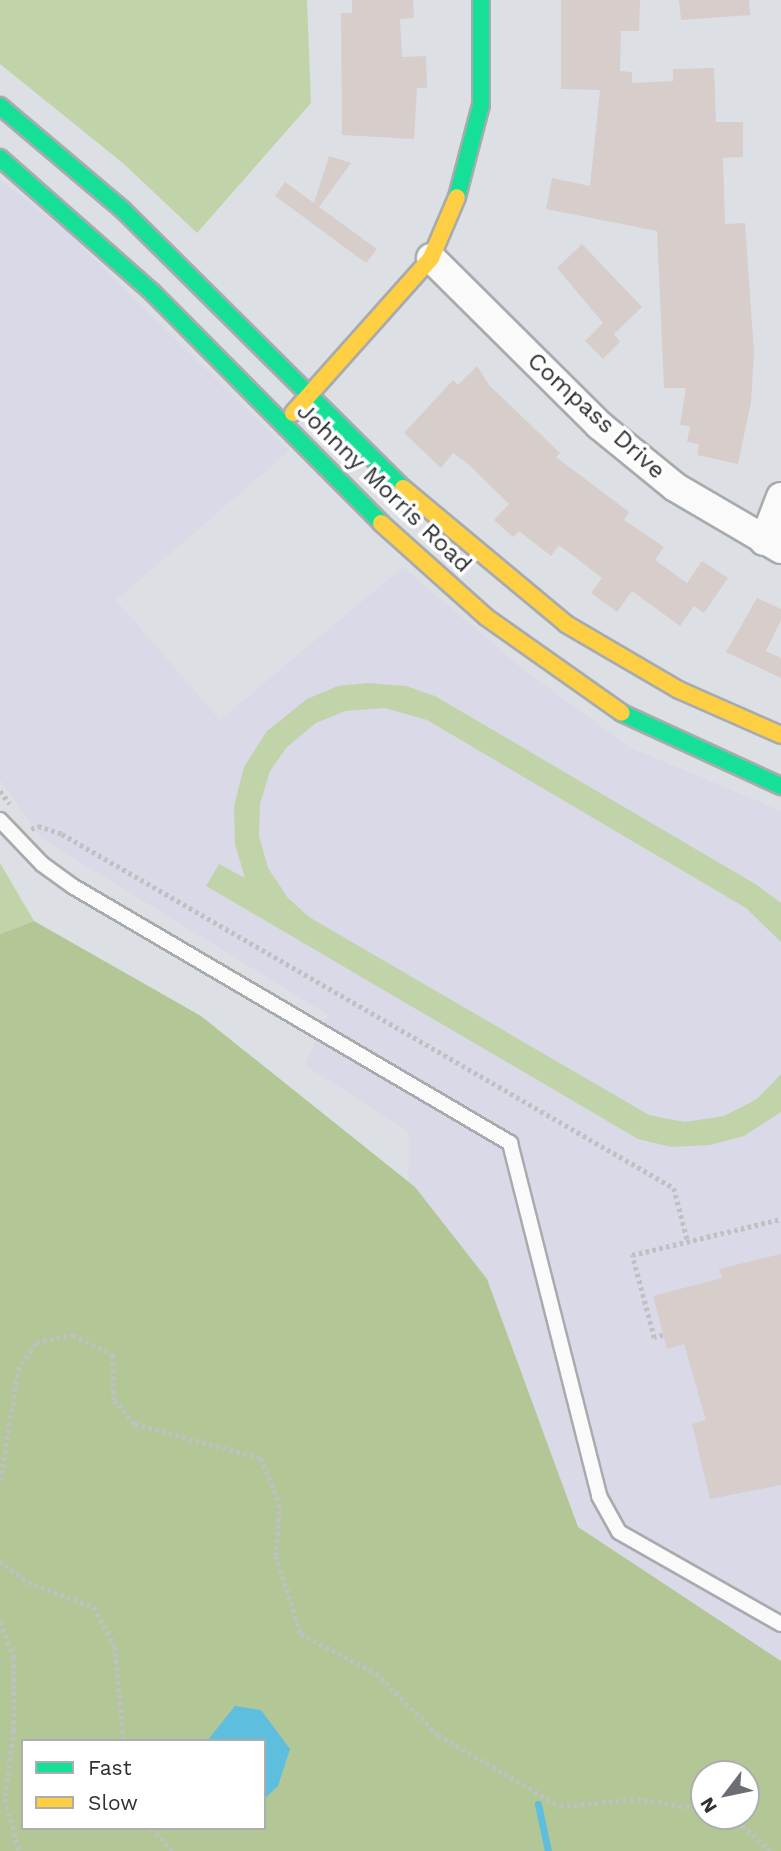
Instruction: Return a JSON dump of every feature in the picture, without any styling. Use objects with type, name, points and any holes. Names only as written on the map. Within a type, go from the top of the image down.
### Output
[{"type":"street","points":[[284,422],[431,258],[466,176],[481,105],[481,0]]},
{"type":"street","name":"Johnny Morris Road","points":[[0,106],[123,211],[310,393],[427,512],[566,624],[679,690],[781,735]]},
{"type":"street","name":"Johnny Morris Road","points":[[0,158],[152,292],[284,422],[393,535],[486,617],[567,678],[637,722],[781,786]]},
{"type":"street","name":"Compass Drive","points":[[431,258],[599,425],[675,487],[773,545]]},
{"type":"street","points":[[773,545],[781,496]]},
{"type":"lane","points":[[0,820],[42,864],[74,887],[510,1143],[599,1496],[620,1532],[781,1625]]},
{"type":"path","points":[[0,791],[13,809]]},
{"type":"path","points":[[24,823],[30,829],[38,826],[62,834],[674,1188],[688,1242]]},
{"type":"path","points":[[663,1335],[654,1338],[632,1255],[781,1219]]},
{"type":"path","points":[[0,1482],[18,1370],[36,1342],[73,1335],[113,1355],[114,1400],[135,1424],[261,1458],[280,1504],[276,1556],[301,1634],[376,1673],[438,1735],[560,1806],[636,1799],[690,1807]]},
{"type":"path","points":[[0,1561],[28,1582],[94,1607],[115,1646],[124,1739]]},
{"type":"path","points":[[0,1622],[14,1657],[14,1730],[5,1799],[20,1851]]},
{"type":"path","points":[[154,1830],[173,1851]]},
{"type":"path","points":[[748,1830],[771,1851]]},
{"type":"shaded area","points":[[0,180],[67,232],[289,451],[116,600],[220,720],[403,567],[519,666],[629,747],[781,811],[781,1851],[402,1851],[409,1132],[305,1065],[328,1015],[41,838],[0,780]]},
{"type":"green space","points":[[0,0],[307,0],[311,103],[197,233],[124,164],[0,64]]},
{"type":"green space","points":[[368,683],[406,686],[435,696],[757,885],[781,903],[781,942],[746,908],[427,720],[385,708],[345,711],[316,723],[287,747],[270,771],[260,804],[259,836],[268,868],[288,898],[309,917],[649,1115],[685,1122],[724,1116],[757,1099],[781,1074],[781,1112],[744,1136],[710,1145],[671,1147],[638,1139],[206,886],[219,864],[245,878],[235,844],[234,806],[244,767],[267,731],[307,699],[338,686]]},
{"type":"green space","points":[[0,863],[34,921],[0,934]]},
{"type":"green space","points":[[34,921],[201,1016],[415,1187],[487,1279],[578,1527],[781,1661],[781,1851],[0,1851],[0,934]]},
{"type":"water","points":[[235,1706],[261,1710],[290,1749],[278,1786],[266,1797],[266,1739],[209,1739]]},
{"type":"building","points":[[352,0],[413,0],[414,18],[400,19],[402,57],[426,56],[427,88],[417,88],[414,139],[342,135],[341,13],[352,13]]},
{"type":"building","points":[[561,0],[640,0],[639,31],[621,31],[620,71],[632,72],[632,83],[673,81],[673,69],[714,68],[716,122],[743,122],[743,157],[723,158],[725,224],[745,223],[754,352],[751,402],[738,464],[697,455],[699,444],[687,442],[690,426],[680,425],[686,388],[664,388],[657,231],[546,209],[552,178],[590,186],[600,90],[561,89]]},
{"type":"building","points":[[679,0],[749,0],[750,15],[681,20]]},
{"type":"building","points":[[329,156],[351,163],[319,207],[377,249],[366,263],[275,196],[285,182],[314,203]]},
{"type":"building","points":[[582,244],[642,307],[614,334],[620,342],[603,359],[585,341],[603,323],[557,268]]},
{"type":"building","points":[[477,366],[489,385],[560,453],[556,457],[629,512],[624,520],[664,547],[655,560],[687,583],[702,561],[728,578],[704,613],[694,606],[680,626],[632,591],[617,612],[591,593],[602,578],[559,545],[551,556],[519,531],[513,537],[494,520],[509,504],[467,463],[453,453],[441,468],[404,433],[453,380],[458,385]]},
{"type":"building","points":[[757,598],[781,609],[781,620],[766,651],[781,658],[781,678],[726,652]]},
{"type":"building","points":[[781,1254],[781,1485],[710,1499],[692,1424],[706,1420],[684,1344],[667,1349],[653,1296],[722,1278],[719,1269]]},
{"type":"waterway","points":[[538,1804],[548,1851]]},
{"type":"traffic: fast","points":[[457,197],[481,105],[481,0]]},
{"type":"traffic: fast","points":[[0,106],[123,210],[403,488]]},
{"type":"traffic: fast","points":[[0,158],[152,292],[381,523]]},
{"type":"traffic: fast","points":[[622,713],[781,786]]},
{"type":"traffic: slow","points":[[293,413],[431,258],[457,197]]},
{"type":"traffic: slow","points":[[403,488],[566,624],[679,690],[781,735]]},
{"type":"traffic: slow","points":[[381,523],[486,617],[622,713]]}]
